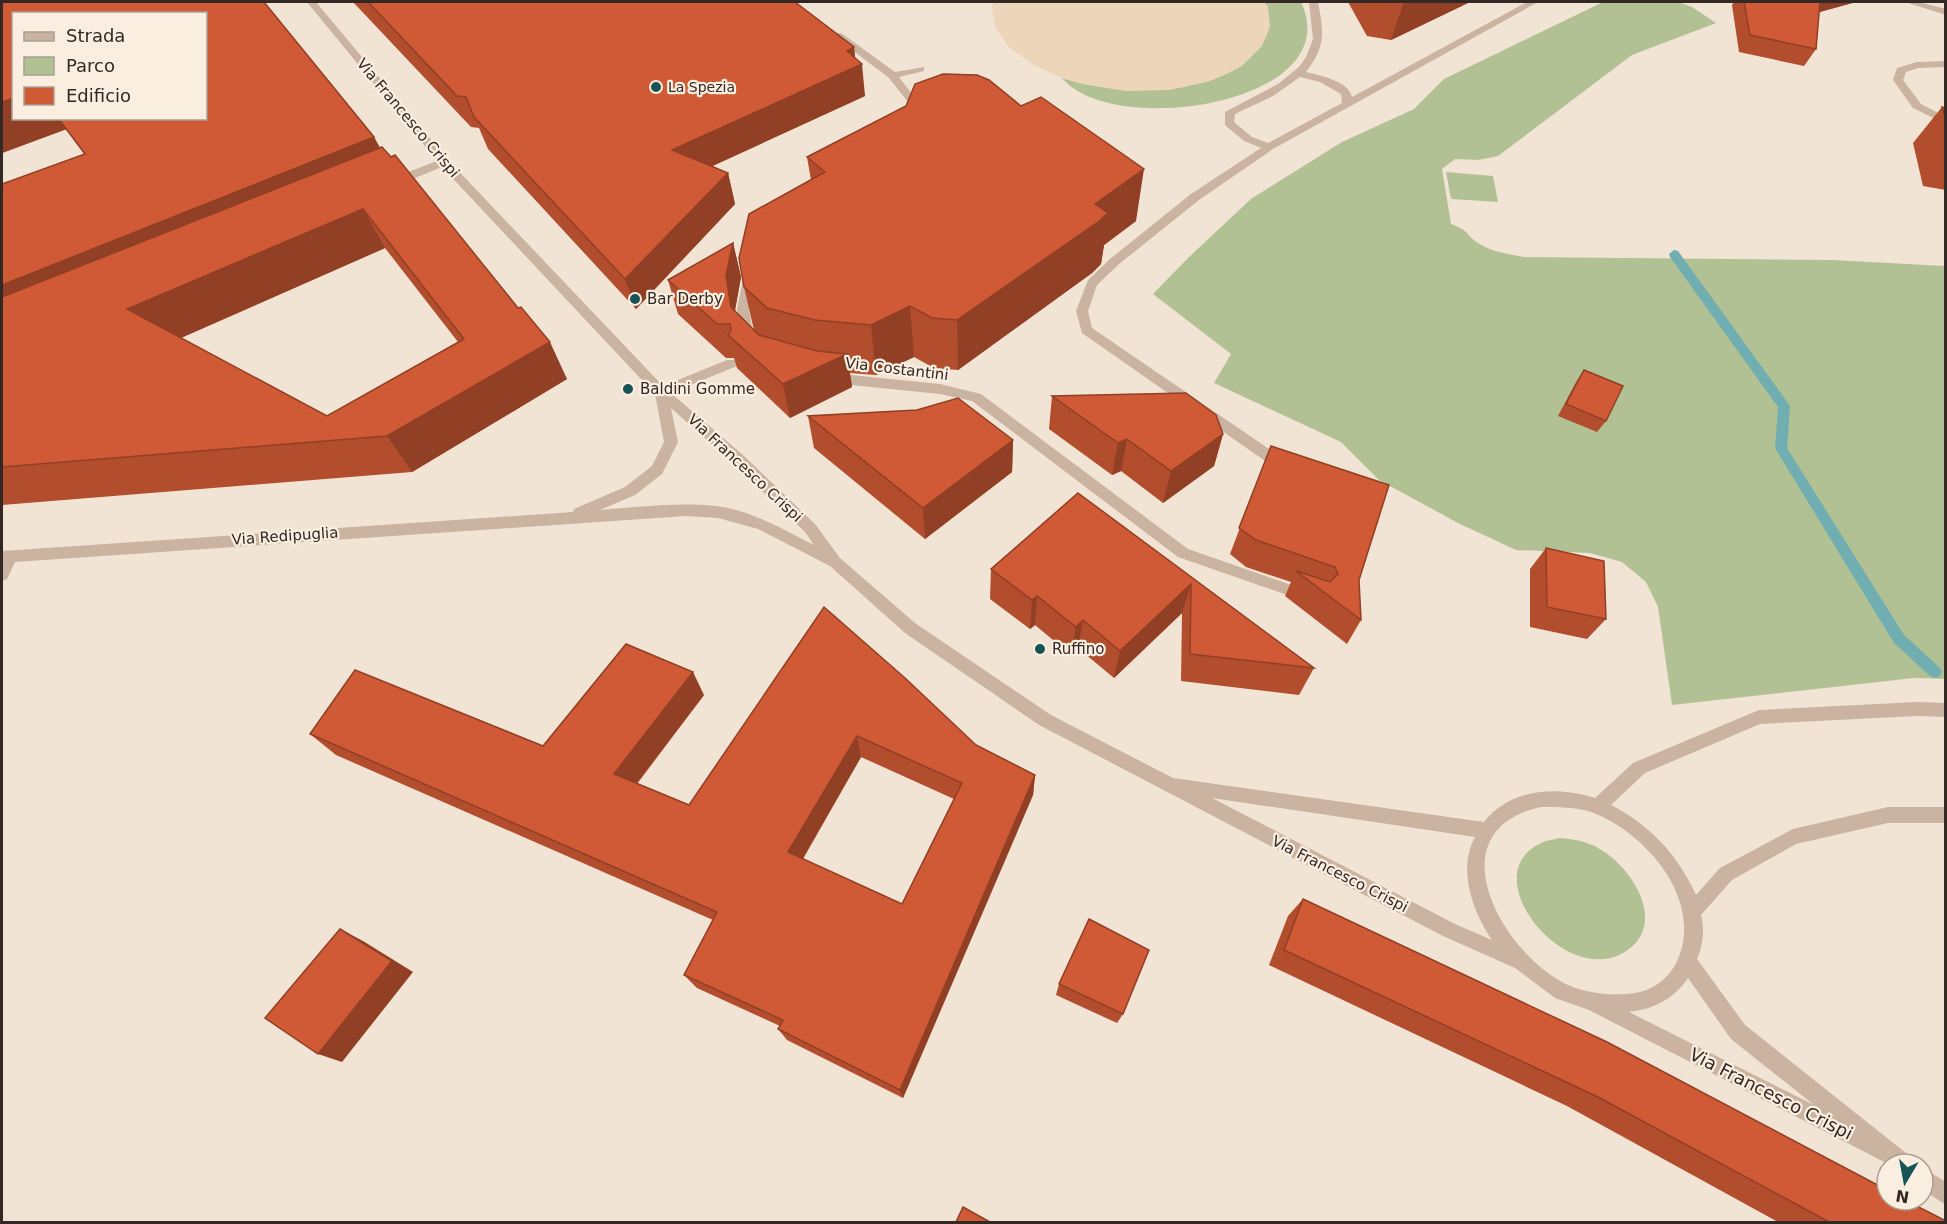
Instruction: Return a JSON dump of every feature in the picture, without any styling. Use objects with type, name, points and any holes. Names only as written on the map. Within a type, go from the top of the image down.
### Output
[{"type":"street","name":"Via Francesco Crispi","points":[[311,2],[444,162],[661,392],[739,460],[802,521],[835,562],[910,628],[1045,720],[1449,930],[1517,960]]},
{"type":"street","points":[[1269,147],[1248,139],[1229,123],[1230,112],[1293,81],[1299,74],[1310,59],[1317,42],[1313,2]]},
{"type":"street","points":[[1293,467],[1273,459],[1086,330],[1082,311],[1092,283],[1114,262],[1195,197],[1269,147],[1533,2]]},
{"type":"street","points":[[1910,2],[1946,12]]},
{"type":"street","points":[[831,29],[892,76],[913,102],[901,127]]},
{"type":"street","points":[[1946,64],[1917,65],[1901,70],[1898,80],[1908,97],[1924,112],[1946,121]]},
{"type":"street","points":[[892,76],[920,69]]},
{"type":"street","points":[[1299,74],[1312,75],[1332,83],[1346,93],[1347,103]]},
{"type":"street","points":[[377,189],[444,162]]},
{"type":"street","points":[[756,258],[751,267],[742,309],[748,341],[757,349]]},
{"type":"street","points":[[661,392],[732,363]]},
{"type":"street","name":"Via Costantini","points":[[813,375],[940,390],[976,397],[1183,554],[1316,599]]},
{"type":"street","name":"Via Redipuglia","points":[[569,517],[630,491],[657,470],[671,442],[661,392]]},
{"type":"street","name":"Via Redipuglia","points":[[6,557],[686,510],[718,512],[762,525],[835,562]]},
{"type":"street","points":[[2,575],[6,557]]},
{"type":"street","points":[[1598,807],[1639,768],[1759,717],[1917,709],[1946,710]]},
{"type":"street","name":"Via Francesco Crispi","points":[[1164,783],[1485,830]]},
{"type":"street","points":[[1541,799],[1569,799],[1598,807],[1640,831],[1659,849],[1674,868],[1685,890],[1692,912],[1694,939],[1688,962],[1672,985],[1649,999],[1620,1004],[1587,1001],[1550,986],[1517,960],[1493,930],[1479,897],[1476,866],[1478,848],[1485,830],[1516,805],[1541,799]]},
{"type":"street","points":[[1692,912],[1726,874],[1793,837],[1888,816],[1946,815]]},
{"type":"street","name":"Via Francesco Crispi","points":[[1688,962],[1738,1032],[1888,1152]]},
{"type":"street","name":"Via Francesco Crispi","points":[[1587,1001],[1883,1152]]},
{"type":"green space","points":[[1264,2],[1301,2],[1307,37],[1291,65],[1260,87],[1219,101],[1173,108],[1128,106],[1089,97],[1062,78],[1117,89],[1153,90],[1190,85],[1217,78],[1242,66],[1268,7]]},
{"type":"green space","points":[[1603,2],[1678,2],[1692,7],[1716,23],[1632,55],[1498,156],[1478,160],[1455,159],[1442,169],[1451,224],[1489,249],[1524,257],[1833,260],[1945,266],[1945,679],[1914,678],[1672,705],[1658,607],[1646,582],[1622,562],[1590,553],[1516,550],[1458,523],[1379,480],[1341,442],[1214,383],[1231,354],[1153,294],[1251,199],[1342,142],[1414,109],[1444,79]]},
{"type":"green space","points":[[1446,172],[1493,176],[1498,202],[1451,199]]},
{"type":"green space","points":[[1559,838],[1579,841],[1598,848],[1622,867],[1632,880],[1640,894],[1645,923],[1640,937],[1629,949],[1605,959],[1580,956],[1556,944],[1536,925],[1522,903],[1517,880],[1522,859],[1541,843]]},
{"type":"shaded area","points":[[993,2],[1264,2],[1268,7],[1270,27],[1262,46],[1242,66],[1210,81],[1170,90],[1126,91],[1082,84],[1062,78],[1032,64],[1009,47],[995,27]]},
{"type":"building","points":[[2,2],[264,2],[374,137],[2,285],[2,184],[85,154],[60,120],[207,120],[207,12],[12,12],[12,99],[2,102]]},
{"type":"building","points":[[368,2],[795,2],[854,47],[847,51],[862,64],[672,150],[728,173],[625,279],[474,117],[466,97],[457,96]]},
{"type":"building","points":[[1744,2],[1820,2],[1816,49],[1750,35]]},
{"type":"building","points":[[943,74],[977,75],[989,80],[1021,106],[1041,97],[1144,169],[1095,204],[1108,213],[1098,222],[957,320],[932,318],[910,306],[871,325],[815,320],[767,308],[744,287],[739,258],[749,214],[825,172],[807,157],[906,106],[915,84]]},
{"type":"building","points":[[382,147],[391,157],[395,155],[518,308],[521,307],[550,342],[387,436],[2,467],[2,297]],"holes":[[[363,209],[464,339],[327,416],[127,309]]]},
{"type":"building","points":[[733,243],[726,275],[731,307],[759,335],[817,351],[847,354],[783,384],[728,335],[731,330],[730,324],[717,324],[668,280]]},
{"type":"building","points":[[1584,370],[1623,386],[1606,421],[1566,404]]},
{"type":"building","points":[[1186,393],[1216,415],[1223,434],[1171,471],[1127,439],[1118,443],[1052,396]]},
{"type":"building","points":[[958,398],[1013,440],[923,508],[808,416],[917,410]]},
{"type":"building","points":[[1271,446],[1389,485],[1359,580],[1361,620],[1296,571],[1330,582],[1338,574],[1335,567],[1256,540],[1239,528]]},
{"type":"building","points":[[1078,493],[1314,668],[1190,654],[1191,584],[1120,651],[1083,620],[1076,627],[1037,596],[1032,600],[991,569]]},
{"type":"building","points":[[1546,548],[1604,561],[1606,619],[1547,607]]},
{"type":"building","points":[[824,607],[905,678],[976,745],[1035,775],[900,1090],[778,1029],[783,1020],[684,975],[717,912],[310,734],[355,670],[543,746],[626,644],[693,672],[614,774],[689,805]],"holes":[[[857,736],[962,783],[902,904],[788,852]]]},
{"type":"building","points":[[1303,899],[1607,1042],[1875,1184],[1875,1212],[1928,1212],[1946,1222],[1829,1222],[1598,1097],[1284,950]]},
{"type":"building","points":[[1089,919],[1149,950],[1123,1014],[1059,984]]},
{"type":"building","points":[[340,929],[392,961],[318,1054],[265,1018]]},
{"type":"building","points":[[963,1207],[990,1222],[956,1222]]},
{"type":"waterway","points":[[1674,254],[1784,406],[1781,448],[1899,639],[1935,672]]},
{"type":"place","name":"La Spezia","points":[[656,87]]},
{"type":"place","name":"Bar Derby","points":[[635,299]]},
{"type":"place","name":"Baldini Gomme","points":[[628,389]]},
{"type":"place","name":"Ruffino","points":[[1040,649]]}]
